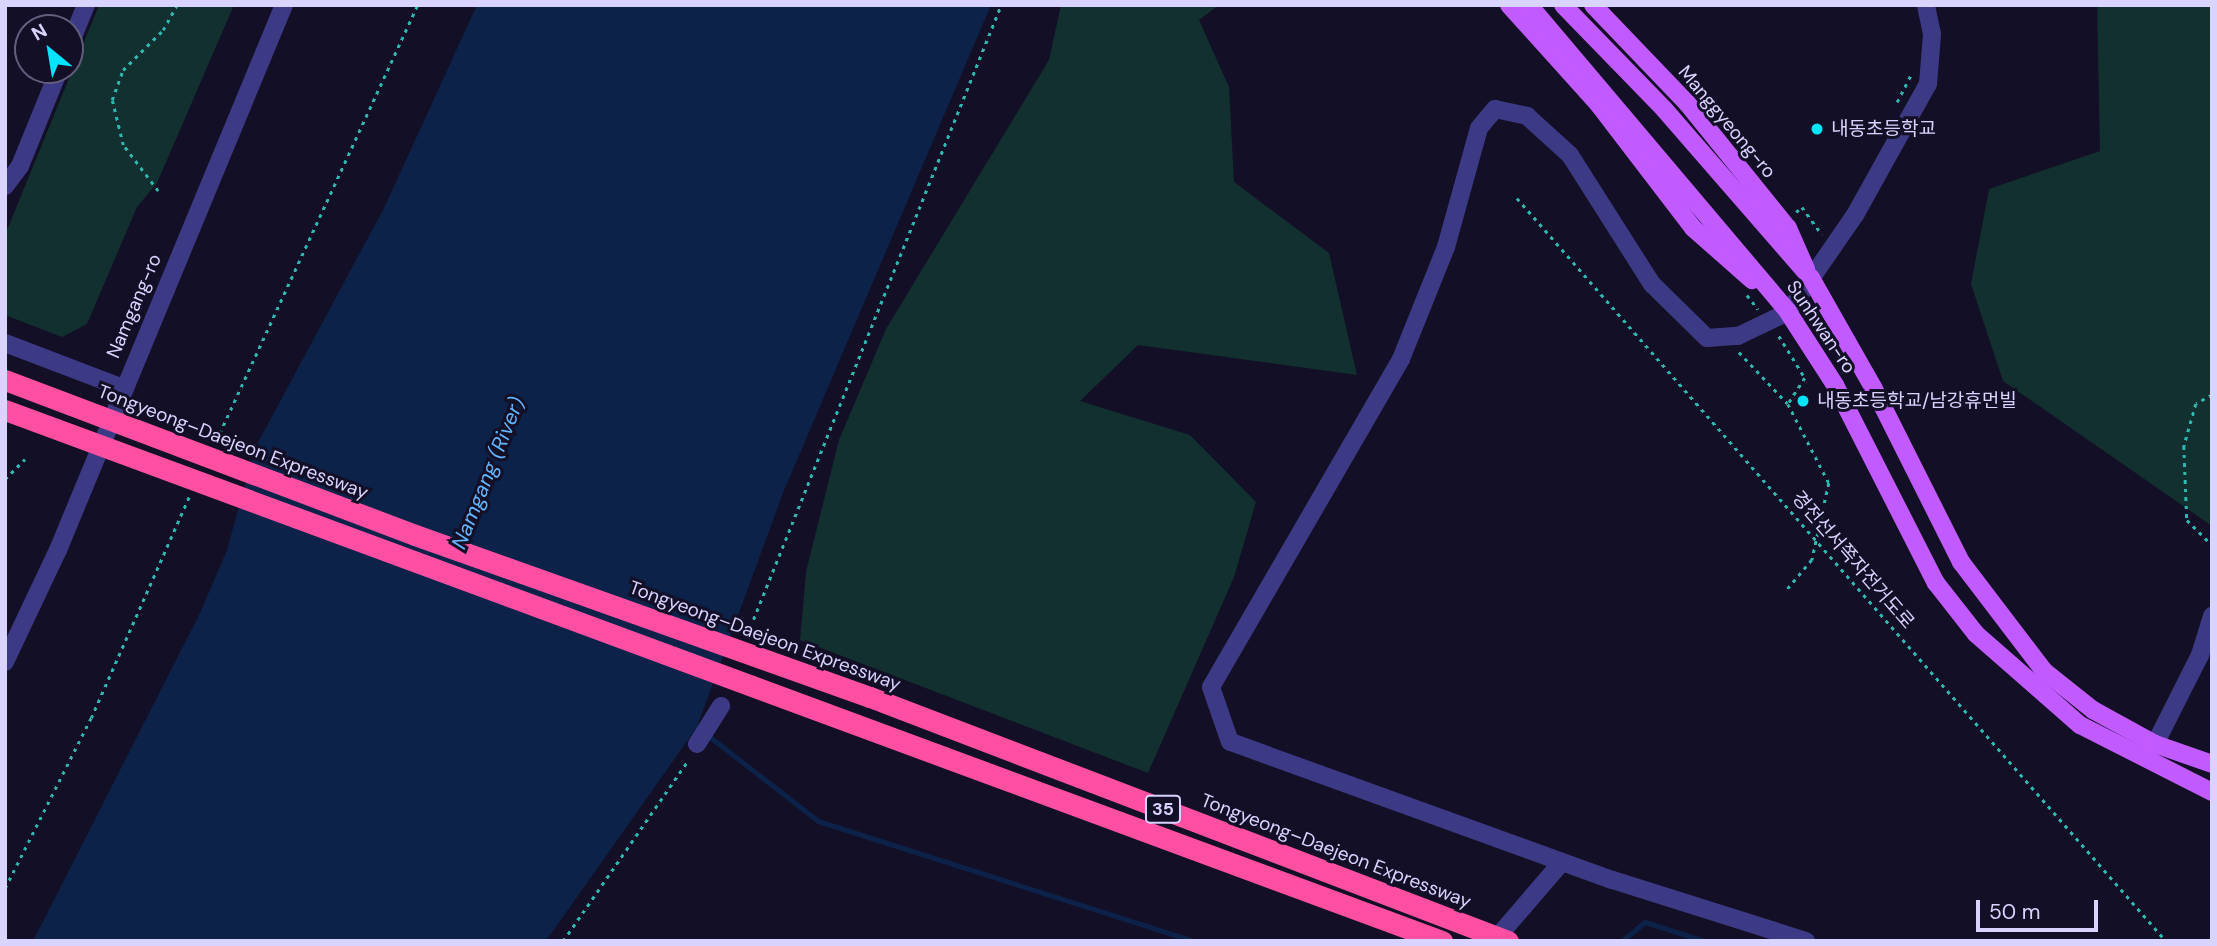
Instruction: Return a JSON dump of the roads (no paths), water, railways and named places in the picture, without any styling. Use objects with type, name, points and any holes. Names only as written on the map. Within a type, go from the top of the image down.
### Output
[{"type":"highway","name":"Tongyeong–Daejeon Expressway","points":[[5,380],[415,535],[870,697],[1508,941]]},
{"type":"highway","name":"35","points":[[5,410],[856,722],[1442,941]]},
{"type":"main road","points":[[1509,5],[1599,105],[1693,228],[1788,312]]},
{"type":"main road","name":"Sunhwan-ro","points":[[1529,5],[1788,312],[1835,385],[1936,583],[1976,634],[2080,725],[2147,763],[2212,792]]},
{"type":"main road","name":"Sunhwan-ro","points":[[1563,5],[1664,108],[1811,278],[1873,387],[1940,527],[1988,603],[2044,671],[2093,710],[2155,744],[2212,764]]},
{"type":"main road","name":"Manggyeong-ro","points":[[1593,5],[1687,103],[1788,228],[1811,278]]},
{"type":"street","name":"Namgang-ro","points":[[5,662],[58,550],[122,388],[284,5]]},
{"type":"street","points":[[1806,941],[1563,862],[1230,742],[1211,687],[1401,359],[1446,247],[1479,128],[1495,109],[1527,116],[1570,155],[1652,284],[1707,338],[1738,336],[1788,312],[1855,215],[1928,84],[1932,34],[1926,5]]},
{"type":"street","points":[[5,186],[20,166],[54,84]]},
{"type":"street","points":[[5,343],[122,388]]},
{"type":"street","points":[[2147,763],[2200,655],[2212,616]]},
{"type":"street","points":[[697,744],[721,706]]},
{"type":"street","points":[[1494,941],[1563,862]]},
{"type":"water","name":"Namgang (River)","points":[[477,5],[991,5],[783,493],[697,727],[546,941],[33,941],[200,613],[227,550],[255,448],[384,208]]},
{"type":"waterway","points":[[697,727],[818,821],[1194,941]]},
{"type":"waterway","points":[[1622,941],[1645,922],[1705,941]]},
{"type":"place","name":"내동초등학교","points":[[1817,129]]},
{"type":"place","name":"내동초등학교/남강휴먼빌","points":[[1803,401]]}]
